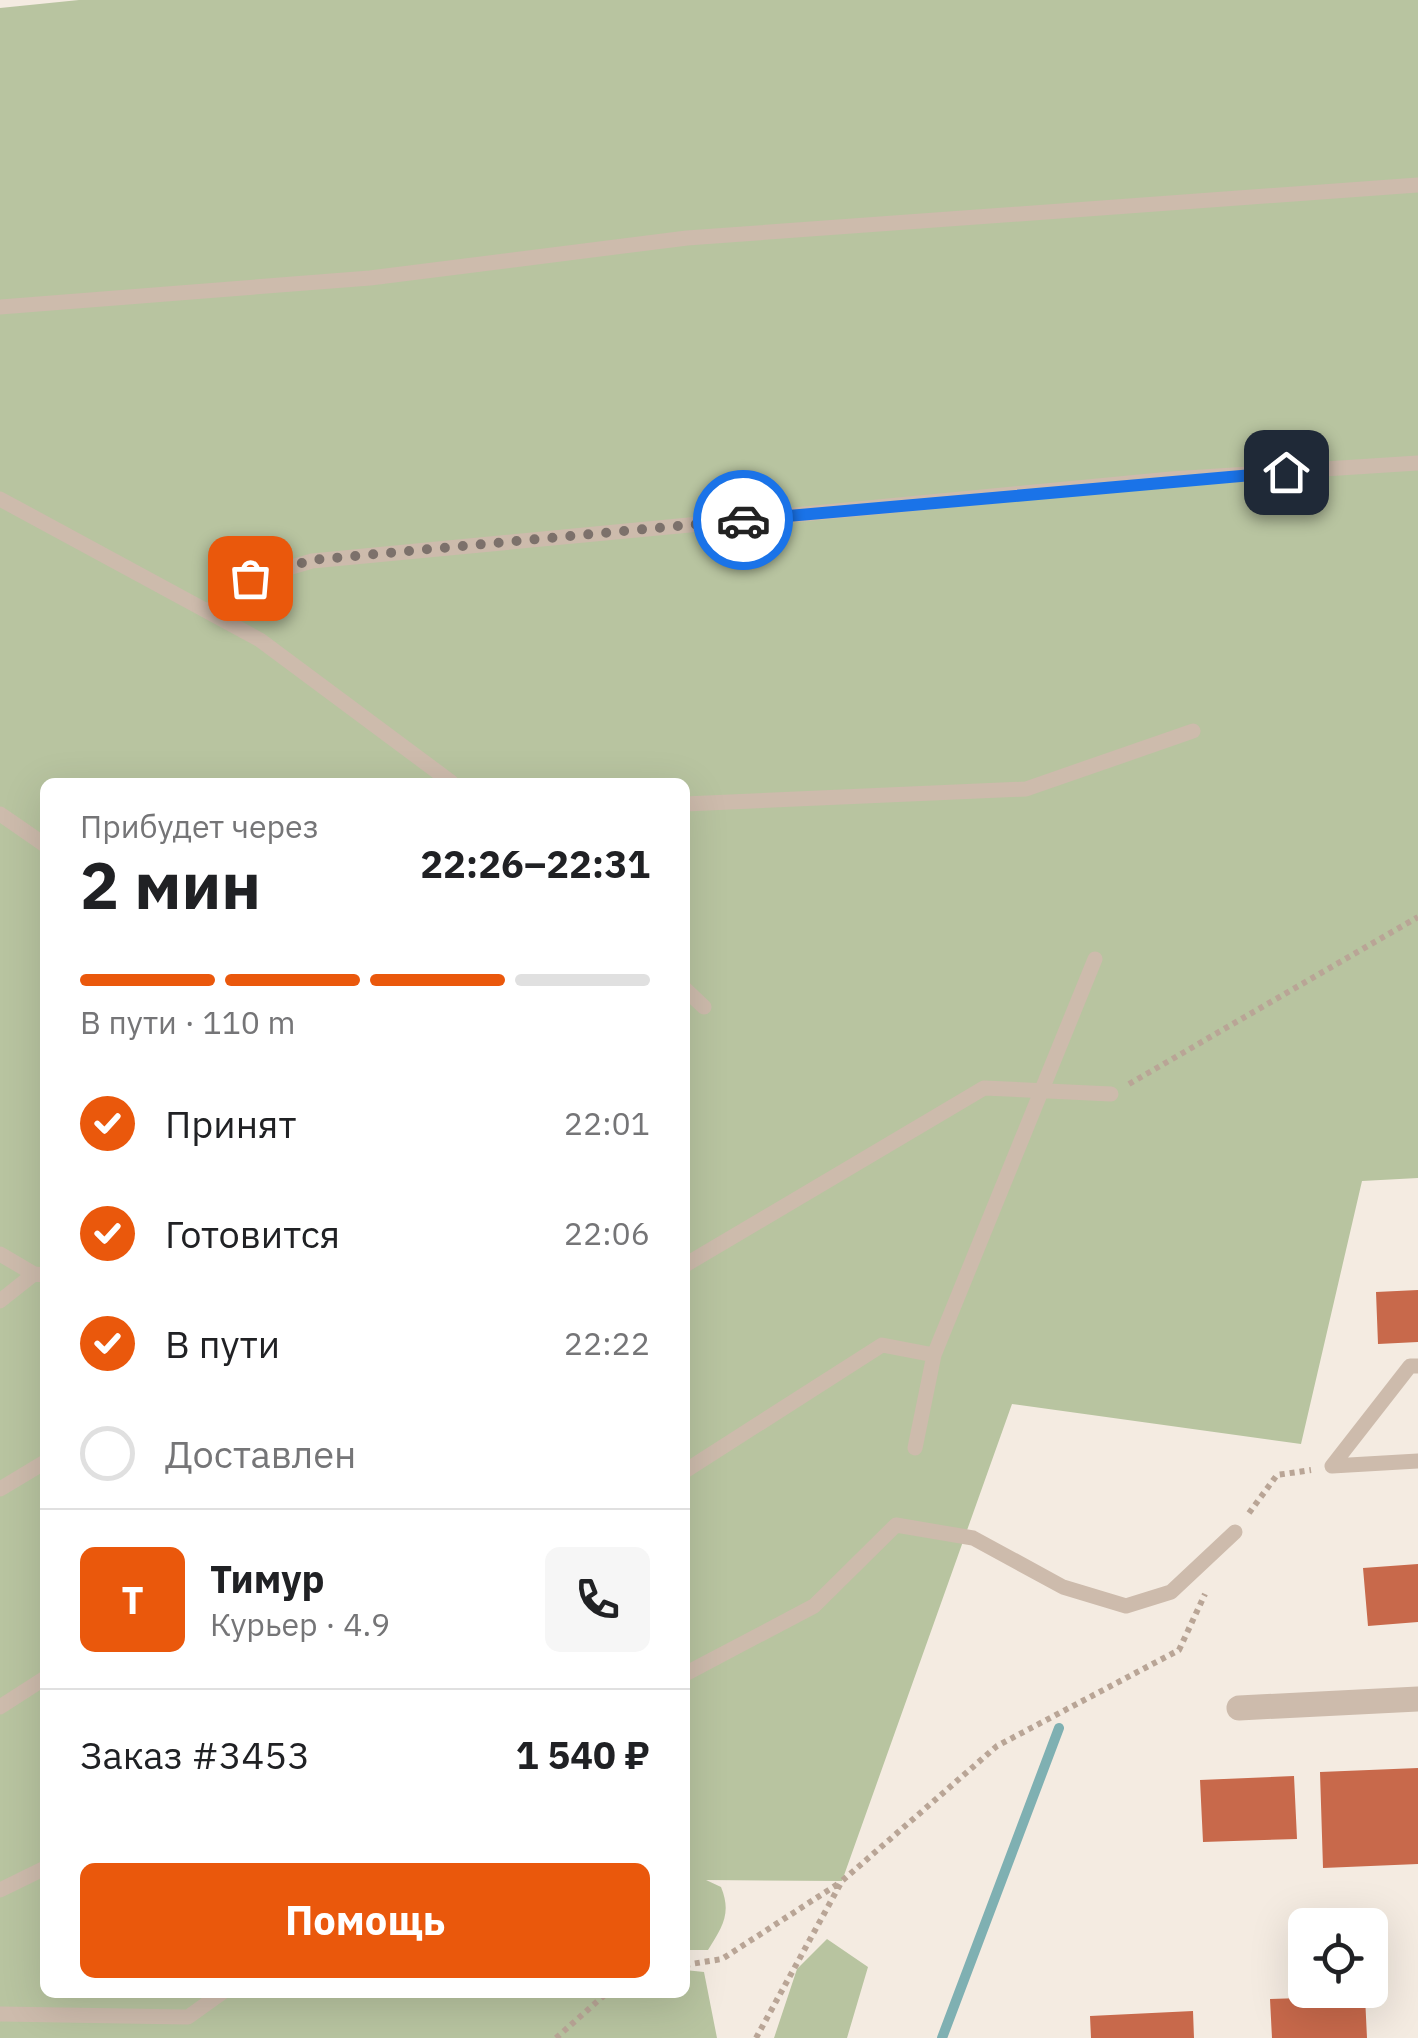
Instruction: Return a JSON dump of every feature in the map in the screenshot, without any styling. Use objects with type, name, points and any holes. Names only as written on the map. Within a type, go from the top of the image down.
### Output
[{"type":"street","points":[[1239,1708],[1418,1699]]},
{"type":"lane","points":[[0,307],[370,278],[687,238],[1418,185]]},
{"type":"lane","points":[[208,611],[250,578],[312,560],[1171,479],[1418,463]]},
{"type":"lane","points":[[0,498],[260,640],[444,778]]},
{"type":"lane","points":[[690,804],[1026,789],[1193,732]]},
{"type":"lane","points":[[0,814],[40,842]]},
{"type":"lane","points":[[916,1448],[934,1355],[1095,959]]},
{"type":"lane","points":[[690,994],[704,1007]]},
{"type":"lane","points":[[690,1262],[984,1088],[1111,1094]]},
{"type":"lane","points":[[0,1254],[39,1274],[0,1301]]},
{"type":"lane","points":[[690,1468],[882,1345],[934,1355]]},
{"type":"lane","points":[[1332,1466],[1410,1366],[1418,1366]]},
{"type":"lane","points":[[1332,1466],[1418,1461]]},
{"type":"lane","points":[[0,1489],[40,1465]]},
{"type":"lane","points":[[690,1671],[814,1606],[896,1525],[973,1538],[1063,1587],[1126,1606],[1171,1592],[1234,1532]]},
{"type":"lane","points":[[0,1708],[40,1681]]},
{"type":"lane","points":[[0,1890],[40,1870]]},
{"type":"lane","points":[[0,2014],[188,2017],[215,1998]]},
{"type":"path","points":[[1111,1094],[1418,917]]},
{"type":"path","points":[[1234,1532],[1277,1475],[1332,1466]]},
{"type":"path","points":[[690,1964],[722,1959],[842,1881],[997,1746],[1179,1650],[1211,1582]]},
{"type":"path","points":[[756,2038],[842,1881]]},
{"type":"path","points":[[556,2038],[601,1998]]},
{"type":"green space","points":[[79,0],[1418,0],[1418,1178],[1362,1181],[1301,1444],[1012,1404],[842,1881],[706,1880],[721,1887],[726,1905],[724,1920],[708,1950],[690,1950],[690,778],[40,778],[40,1998],[690,1998],[690,1971],[704,1972],[717,2038],[0,2038],[0,8]]},
{"type":"green space","points":[[827,1939],[868,1967],[847,2038],[774,2038],[797,1969]]},
{"type":"building","points":[[1418,1290],[1418,1342],[1378,1344],[1376,1292]]},
{"type":"building","points":[[1418,1564],[1418,1622],[1368,1626],[1363,1568]]},
{"type":"building","points":[[1418,1768],[1418,1864],[1323,1868],[1320,1772]]},
{"type":"building","points":[[1294,1776],[1297,1839],[1203,1842],[1200,1780]]},
{"type":"building","points":[[1288,1998],[1288,2008],[1366,2008],[1367,2038],[1272,2038],[1270,1999]]},
{"type":"building","points":[[1193,2011],[1194,2038],[1091,2038],[1090,2016]]},
{"type":"waterway","points":[[942,2038],[1059,1728]]},
{"type":"way so far","points":[[250,578],[312,560],[743,520]]},
{"type":"route","points":[[743,520],[1171,479],[1286,472]]}]
